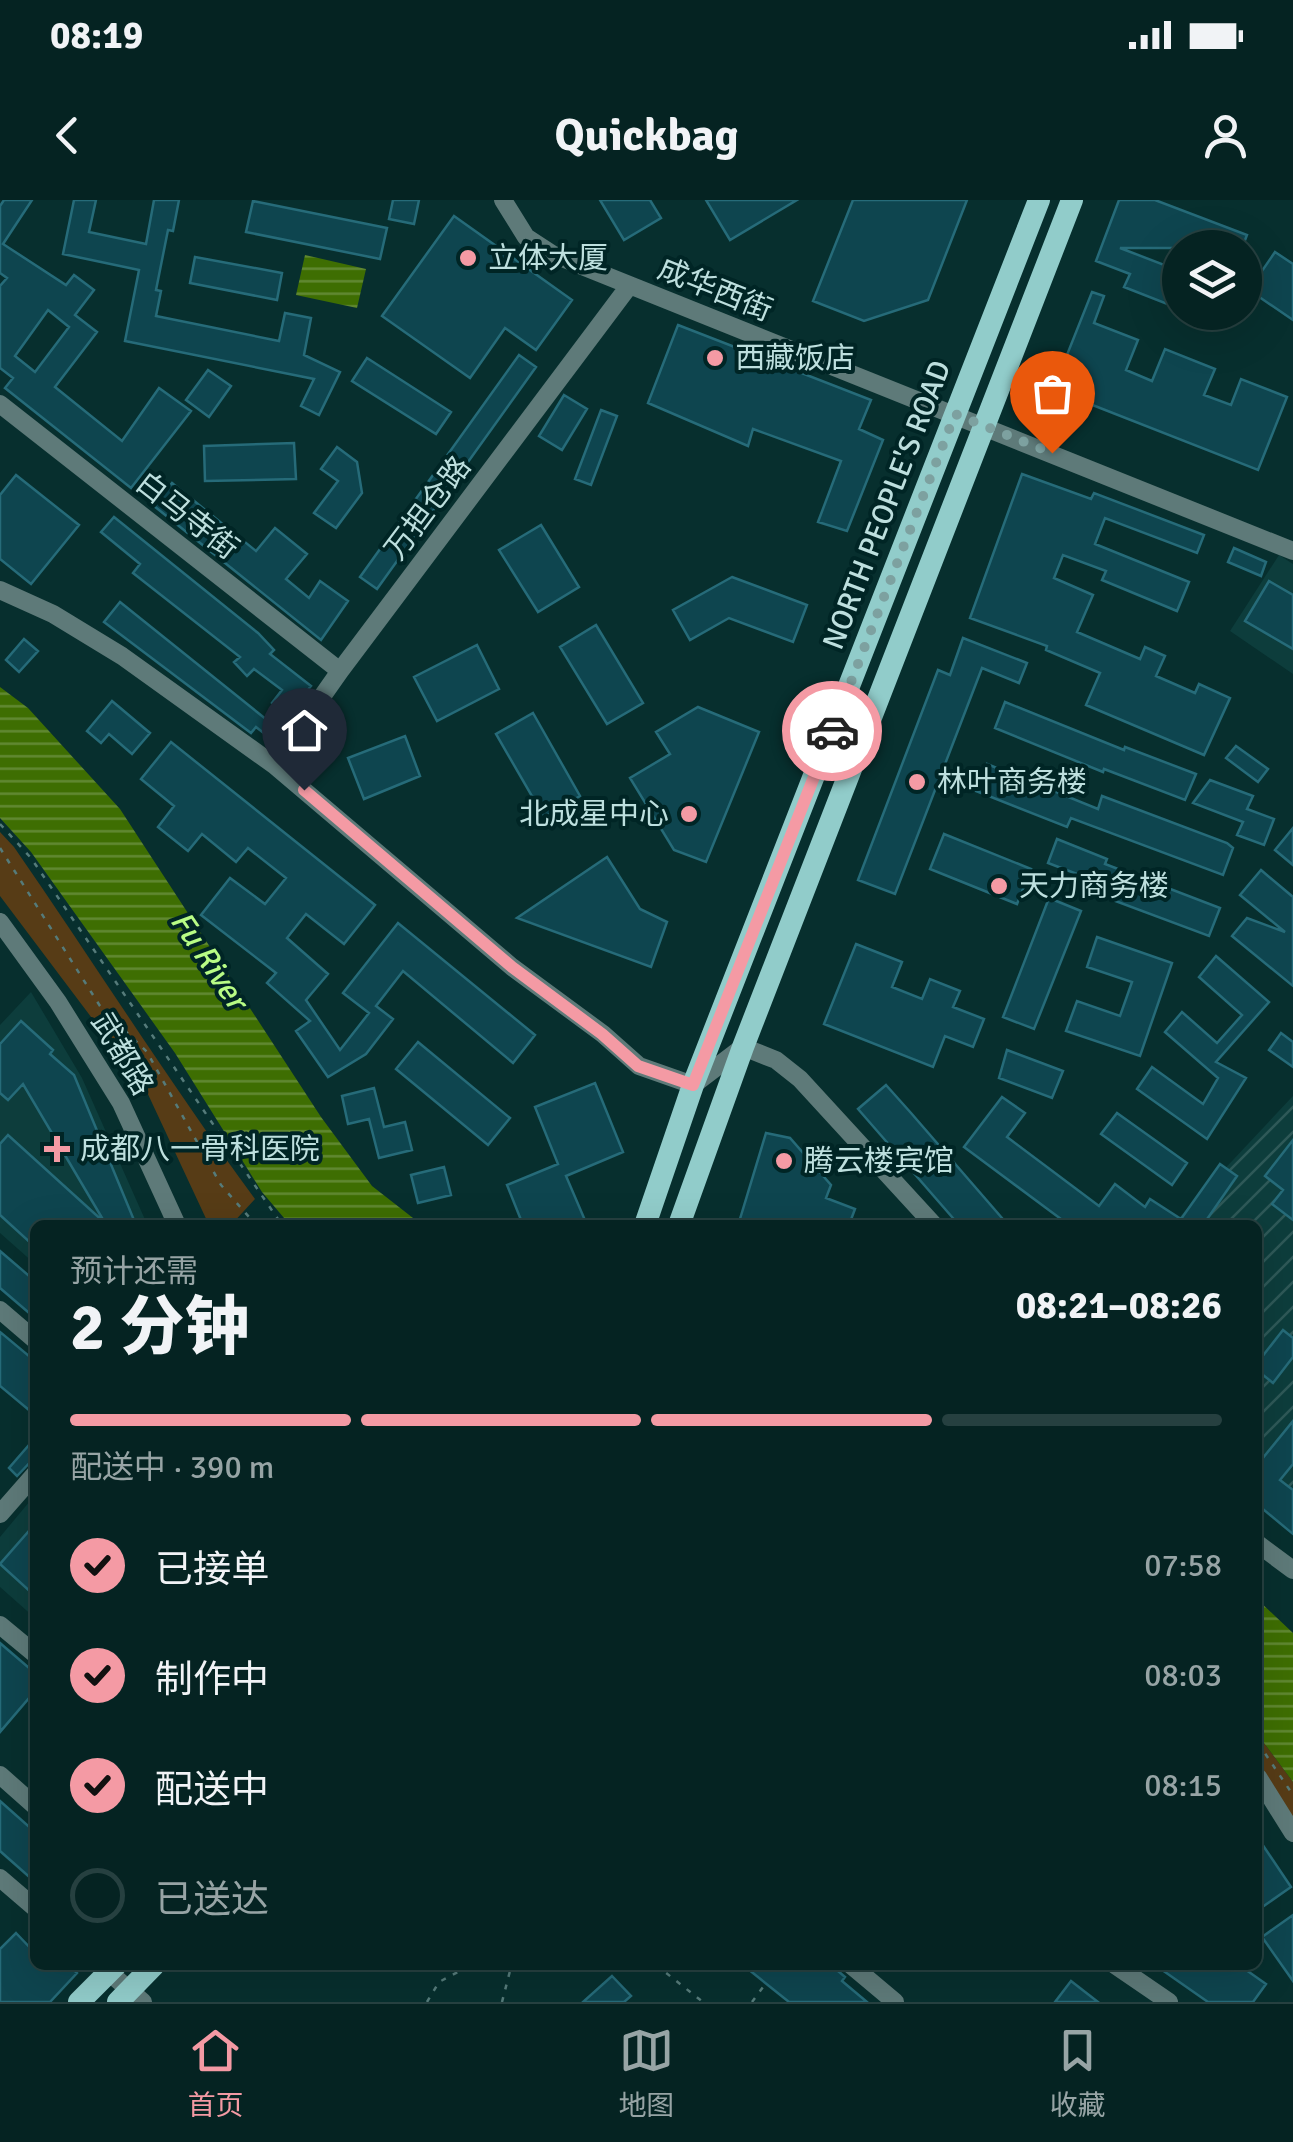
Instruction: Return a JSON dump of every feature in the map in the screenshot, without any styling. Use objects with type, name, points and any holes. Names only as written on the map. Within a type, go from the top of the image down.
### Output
[{"type":"main road","name":"NORTH PEOPLE'S ROAD","points":[[647,1220],[693,1085],[1039,200]]},
{"type":"main road","name":"NORTH PEOPLE'S ROAD","points":[[681,1220],[743,1048],[1072,200]]},
{"type":"main road","points":[[80,2002],[106,1970]]},
{"type":"main road","points":[[130,1998],[150,1970]]},
{"type":"street","name":"成华西街","points":[[503,200],[526,237],[552,254],[1293,550]]},
{"type":"street","name":"万担仓路","points":[[274,764],[630,286]]},
{"type":"street","name":"白马寺街","points":[[0,404],[340,672]]},
{"type":"street","points":[[0,590],[53,614],[122,656],[274,764],[512,967],[638,1066],[693,1085],[743,1048],[776,1060],[800,1079],[929,1220]]},
{"type":"street","name":"武都路","points":[[0,922],[66,1014],[122,1103],[175,1220]]},
{"type":"street","points":[[0,1310],[30,1336]]},
{"type":"street","points":[[0,1514],[30,1480]]},
{"type":"street","points":[[1262,1547],[1293,1570]]},
{"type":"street","points":[[0,1625],[30,1650]]},
{"type":"street","points":[[0,1775],[30,1802]]},
{"type":"street","points":[[1262,1783],[1293,1833]]},
{"type":"street","points":[[0,1878],[30,1904]]},
{"type":"street","points":[[110,1970],[130,1998]]},
{"type":"street","points":[[857,1970],[895,2002]]},
{"type":"street","points":[[1122,1970],[1169,2002]]},
{"type":"path","points":[[0,824],[31,858],[279,1220]]},
{"type":"path","points":[[0,848],[100,1006],[147,1052],[220,1185],[252,1220]]},
{"type":"path","points":[[1262,1749],[1293,1795]]},
{"type":"path","points":[[427,2002],[439,1982],[462,1970]]},
{"type":"path","points":[[502,2002],[512,1970]]},
{"type":"path","points":[[662,1970],[703,2002]]},
{"type":"path","points":[[752,2002],[766,1983]]},
{"type":"shaded area","points":[[1279,555],[1293,564],[1293,674],[1230,631]]},
{"type":"shaded area","points":[[0,832],[255,1199],[236,1220],[207,1220],[146,1090],[0,896]]},
{"type":"shaded area","name":"成都八一骨科医院","points":[[31,992],[82,1078],[145,1220],[30,1220],[30,1260],[0,1233],[0,1025]]},
{"type":"shaded area","points":[[1293,1096],[1293,1500],[1262,1473],[1262,1220],[1177,1220]]},
{"type":"shaded area","points":[[30,1501],[30,1614],[0,1587],[0,1537]]},
{"type":"shaded area","points":[[1262,1740],[1293,1782],[1293,1823],[1262,1774]]},
{"type":"water","points":[[305,255],[366,269],[357,308],[296,295]]},
{"type":"water","name":"Fu River","points":[[0,687],[28,708],[120,809],[321,1117],[372,1186],[416,1220],[286,1220],[262,1192],[175,1053],[31,852],[0,818]]},
{"type":"water","points":[[1262,1604],[1293,1633],[1293,1782],[1262,1740]]},
{"type":"building","points":[[4,200],[32,200],[3,244],[66,285],[74,275],[94,290],[75,315],[97,332],[55,387],[122,441],[159,388],[191,411],[131,488],[5,388],[13,378],[0,368],[0,286],[7,278],[0,273],[0,206]],"holes":[[[48,310],[69,327],[35,372],[15,356]]]},
{"type":"building","points":[[74,200],[96,200],[89,232],[146,244],[154,200],[179,200],[173,231],[168,230],[156,290],[161,291],[156,316],[279,341],[285,313],[311,318],[304,355],[340,372],[319,415],[301,406],[314,379],[125,341],[139,270],[63,254]]},
{"type":"building","points":[[393,200],[419,200],[414,224],[389,219]]},
{"type":"building","points":[[600,200],[650,200],[661,218],[624,240]]},
{"type":"building","points":[[706,200],[797,200],[730,240]]},
{"type":"building","points":[[853,200],[967,200],[928,300],[864,321],[813,301]]},
{"type":"building","points":[[1119,200],[1155,200],[1234,230],[1162,230],[1162,248],[1120,248],[1162,264],[1162,302],[1124,287],[1130,274],[1096,261]]},
{"type":"building","points":[[253,201],[387,228],[380,259],[246,232]]},
{"type":"building","name":"立体大厦","points":[[454,216],[572,300],[536,350],[505,328],[470,378],[382,316]]},
{"type":"building","points":[[1275,252],[1293,264],[1293,320],[1262,299],[1262,271]]},
{"type":"building","points":[[195,257],[282,273],[277,300],[190,283]]},
{"type":"building","points":[[1092,292],[1104,296],[1094,323],[1138,340],[1126,370],[1152,381],[1165,349],[1215,369],[1204,395],[1231,405],[1241,379],[1287,397],[1258,470],[1072,397],[1076,388],[1057,380]]},
{"type":"building","name":"西藏饭店","points":[[678,325],[871,400],[859,429],[883,440],[847,531],[818,522],[841,461],[753,429],[748,446],[648,403]]},
{"type":"building","points":[[519,355],[536,367],[377,589],[360,577]]},
{"type":"building","points":[[367,358],[451,412],[436,434],[352,381]]},
{"type":"building","points":[[208,370],[231,386],[209,417],[186,400]]},
{"type":"building","points":[[564,395],[587,409],[562,450],[539,436]]},
{"type":"building","points":[[601,410],[617,416],[591,485],[575,479]]},
{"type":"building","points":[[294,443],[296,479],[205,481],[204,446]]},
{"type":"building","points":[[337,447],[357,462],[362,493],[336,528],[314,513],[338,481],[321,469]]},
{"type":"building","points":[[1022,474],[1091,499],[1094,493],[1204,535],[1197,553],[1105,518],[1095,544],[1189,582],[1177,611],[1102,580],[1106,571],[1063,555],[1054,578],[1093,595],[1077,632],[1140,659],[1145,647],[1165,656],[1156,676],[1195,693],[1199,684],[1230,698],[1204,755],[1086,705],[1100,673],[1046,650],[1047,646],[970,618]]},
{"type":"building","points":[[16,475],[79,525],[31,584],[0,559],[0,495]]},
{"type":"building","points":[[172,483],[256,551],[275,528],[307,554],[286,579],[309,598],[320,581],[348,601],[321,640],[154,506]]},
{"type":"building","points":[[114,517],[258,633],[274,650],[270,654],[311,686],[286,717],[272,703],[282,690],[254,669],[247,676],[234,662],[240,657],[133,573],[140,564],[101,532]]},
{"type":"building","points":[[541,525],[579,587],[538,612],[499,550]]},
{"type":"building","points":[[1234,548],[1266,562],[1261,576],[1228,562]]},
{"type":"building","points":[[732,577],[807,605],[793,642],[729,618],[690,640],[673,610]]},
{"type":"building","points":[[1269,581],[1293,595],[1293,649],[1245,621]]},
{"type":"building","points":[[120,602],[277,728],[270,738],[256,727],[251,733],[104,622]]},
{"type":"building","points":[[596,625],[643,703],[607,724],[560,647]]},
{"type":"building","name":"林叶商务楼","points":[[963,638],[1027,663],[1019,683],[982,668],[895,894],[858,880],[938,670],[950,675]]},
{"type":"building","points":[[24,639],[38,651],[19,672],[6,660]]},
{"type":"building","points":[[477,645],[499,689],[437,721],[414,677]]},
{"type":"building","points":[[112,701],[150,733],[132,754],[109,734],[101,743],[87,731]]},
{"type":"building","points":[[1005,702],[1196,774],[1185,800],[995,728]]},
{"type":"building","name":"北成星中心","points":[[698,707],[759,732],[706,862],[674,850],[630,778],[670,754],[656,732]]},
{"type":"building","points":[[533,713],[580,796],[544,817],[496,734]]},
{"type":"building","points":[[405,736],[420,776],[364,799],[348,758]]},
{"type":"building","points":[[171,742],[375,905],[344,944],[306,914],[287,938],[328,974],[306,1000],[340,1050],[369,1013],[343,993],[398,923],[535,1035],[513,1063],[403,971],[376,1006],[393,1019],[366,1054],[328,1077],[296,1031],[310,1021],[267,983],[276,973],[201,915],[230,878],[265,904],[286,878],[248,848],[236,862],[202,834],[188,851],[158,827],[174,806],[141,779]]},
{"type":"building","points":[[1236,746],[1268,769],[1258,782],[1226,758]]},
{"type":"building","points":[[987,764],[1098,809],[1102,796],[1227,843],[1233,848],[1223,875],[1071,818],[1067,827],[976,791]]},
{"type":"building","points":[[1210,780],[1253,796],[1247,809],[1274,819],[1264,845],[1237,835],[1243,822],[1193,803]]},
{"type":"building","points":[[1293,828],[1293,865],[1275,850]]},
{"type":"building","name":"天力商务楼","points":[[944,834],[1031,869],[1017,904],[930,869]]},
{"type":"building","points":[[1057,839],[1107,859],[1105,864],[1220,908],[1209,936],[1110,899],[1114,888],[1048,863]]},
{"type":"building","points":[[607,857],[640,909],[667,922],[651,967],[517,918]]},
{"type":"building","points":[[1261,870],[1293,897],[1293,986],[1232,936],[1247,918],[1285,932],[1240,895]]},
{"type":"building","points":[[1049,898],[1081,911],[1034,1029],[1003,1017]]},
{"type":"building","points":[[1097,937],[1172,963],[1140,1056],[1066,1031],[1077,1001],[1120,1016],[1132,982],[1087,967]]},
{"type":"building","points":[[856,944],[902,962],[892,987],[922,999],[930,979],[960,991],[953,1007],[984,1019],[973,1047],[945,1036],[933,1067],[824,1024]]},
{"type":"building","points":[[1216,956],[1269,1002],[1216,1062],[1246,1078],[1207,1139],[1137,1089],[1152,1067],[1203,1104],[1218,1078],[1165,1032],[1182,1012],[1217,1043],[1242,1015],[1199,977]]},
{"type":"building","name":"成都八一骨科医院","points":[[21,1021],[74,1075],[134,1220],[103,1220],[23,1084],[8,1100],[0,1093],[0,1044]]},
{"type":"building","points":[[1281,1033],[1293,1042],[1293,1067],[1269,1050]]},
{"type":"building","points":[[418,1042],[510,1118],[488,1145],[396,1069]]},
{"type":"building","points":[[1007,1050],[1063,1071],[1052,1098],[999,1078]]},
{"type":"building","points":[[595,1083],[623,1152],[566,1176],[585,1220],[521,1220],[507,1185],[558,1164],[535,1107]]},
{"type":"building","points":[[886,1085],[1004,1220],[955,1220],[858,1109]]},
{"type":"building","points":[[374,1088],[384,1127],[405,1122],[412,1150],[379,1158],[369,1119],[348,1124],[342,1096]]},
{"type":"building","points":[[1002,1097],[1025,1113],[1007,1137],[1099,1206],[1115,1184],[1145,1207],[1150,1199],[1181,1219],[1220,1164],[1237,1176],[1206,1220],[1062,1220],[964,1147]]},
{"type":"building","points":[[1117,1113],[1187,1163],[1172,1185],[1101,1134]]},
{"type":"building","name":"腾云楼宾馆","points":[[766,1133],[790,1138],[831,1185],[826,1198],[855,1209],[851,1220],[740,1219]]},
{"type":"building","name":"成都八一骨科医院","points":[[8,1135],[102,1220],[30,1220],[30,1242],[0,1215],[0,1144]]},
{"type":"building","points":[[1293,1140],[1293,1220],[1272,1204],[1283,1190],[1265,1176]]},
{"type":"building","points":[[444,1167],[451,1195],[418,1203],[411,1175]]},
{"type":"building","points":[[0,1251],[30,1277],[30,1314],[0,1288]]},
{"type":"building","points":[[1283,1330],[1293,1338],[1293,1357],[1273,1383],[1262,1374],[1262,1357]]},
{"type":"building","points":[[0,1332],[30,1357],[30,1411],[0,1386]]},
{"type":"building","points":[[1293,1421],[1293,1464],[1280,1480],[1293,1490],[1293,1534],[1262,1508],[1262,1459]]},
{"type":"building","points":[[30,1444],[30,1462],[17,1476],[9,1468]]},
{"type":"building","points":[[30,1530],[30,1591],[0,1564]]},
{"type":"building","points":[[0,1643],[30,1669],[30,1697],[0,1732]]},
{"type":"building","points":[[0,1801],[30,1828],[30,1878],[0,1851]]},
{"type":"building","points":[[1262,1844],[1291,1887],[1262,1907]]},
{"type":"building","points":[[1293,1915],[1293,1981],[1262,1937]]},
{"type":"building","points":[[16,1933],[30,1948],[30,1970],[77,1973],[50,2002],[0,2002],[0,1949]]},
{"type":"building","points":[[749,1970],[837,1970],[845,1977],[842,1981],[867,2002],[789,2002]]},
{"type":"building","points":[[1162,1970],[1246,1970],[1266,1984],[1253,2002],[1208,2002]]},
{"type":"building","points":[[612,1976],[631,1996],[624,2002],[583,2002]]},
{"type":"building","points":[[1071,1981],[1098,2002],[1055,2002]]},
{"type":"way so far","points":[[832,731],[955,414],[1052,453]]},
{"type":"place","name":"立体大厦","points":[[468,258]]},
{"type":"place","name":"西藏饭店","points":[[715,358]]},
{"type":"place","name":"林叶商务楼","points":[[917,782]]},
{"type":"place","name":"北成星中心","points":[[689,814]]},
{"type":"place","name":"天力商务楼","points":[[999,886]]},
{"type":"place","name":"成都八一骨科医院","points":[[57,1149]]},
{"type":"place","name":"腾云楼宾馆","points":[[784,1161]]},
{"type":"route","points":[[304,790],[512,967],[638,1066],[693,1085],[832,731]]}]
